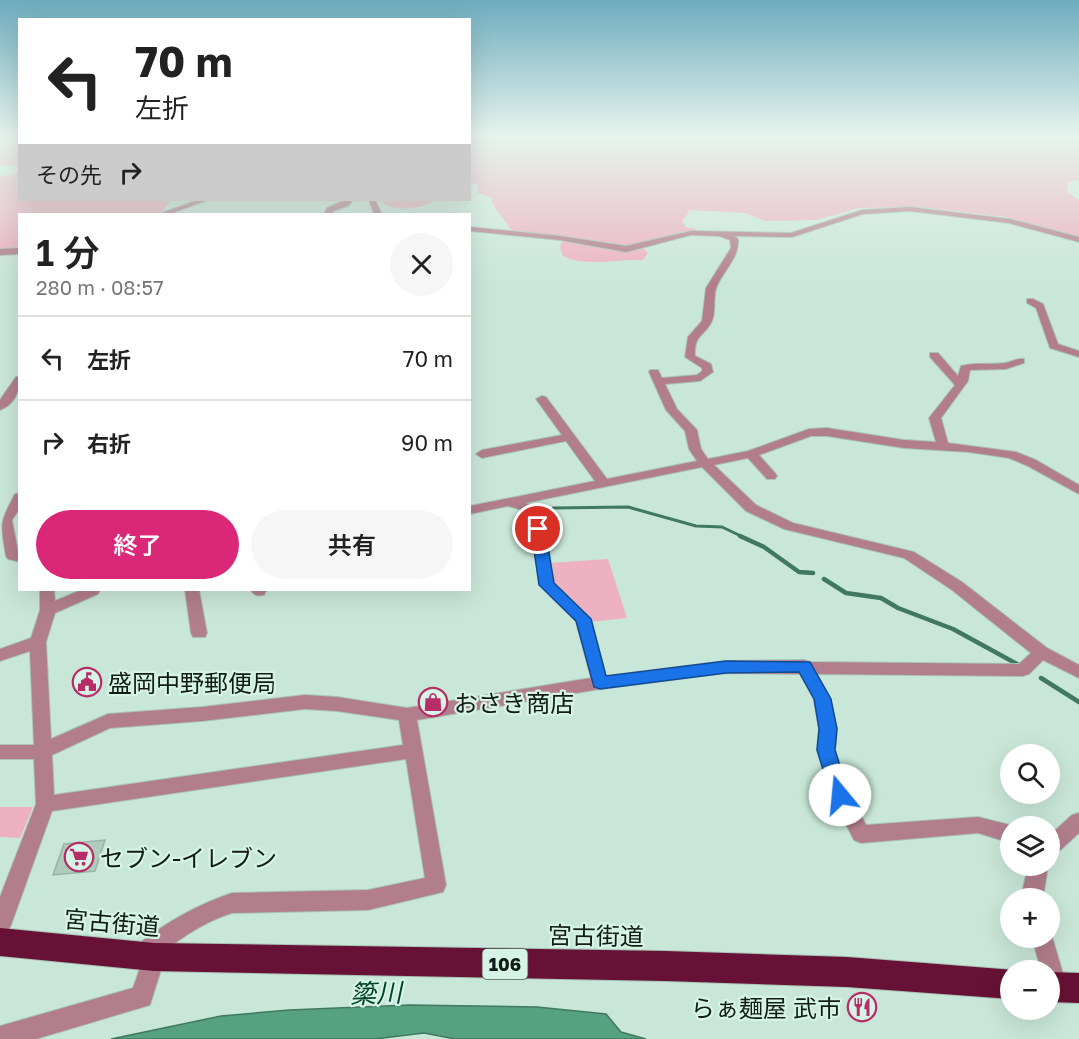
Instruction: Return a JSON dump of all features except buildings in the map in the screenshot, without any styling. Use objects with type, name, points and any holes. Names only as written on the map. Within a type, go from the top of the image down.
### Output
[{"type":"highway","name":"宮古街道","points":[[0,942],[148,956],[665,966],[847,972],[1000,983]]},
{"type":"street","points":[[166,213],[201,201]]},
{"type":"street","points":[[328,213],[348,201]]},
{"type":"street","points":[[471,229],[560,238],[626,249],[692,233],[792,235],[862,212],[925,210],[1010,221],[1079,240]]},
{"type":"street","points":[[716,232],[734,240],[735,248],[711,288],[707,322],[692,335],[689,348],[690,357],[707,366],[708,372],[700,378],[657,377],[672,410],[691,430],[695,449],[705,463],[740,500],[772,519],[789,526],[909,555],[957,586],[1041,652],[1079,672]]},
{"type":"street","points":[[0,252],[18,251]]},
{"type":"street","points":[[1030,301],[1040,306],[1054,346],[1078,356]]},
{"type":"street","points":[[934,355],[960,384]]},
{"type":"street","points":[[943,447],[935,418],[960,384],[963,372],[969,366],[1003,367],[1020,361]]},
{"type":"street","points":[[0,407],[12,394],[18,383]]},
{"type":"street","points":[[542,399],[603,483]]},
{"type":"street","points":[[471,510],[751,454],[809,433],[826,432],[1012,455],[1032,463],[1079,490]]},
{"type":"street","points":[[482,454],[569,437]]},
{"type":"street","points":[[751,454],[771,476]]},
{"type":"street","points":[[18,500],[5,520],[13,556],[18,557]]},
{"type":"street","points":[[506,502],[535,510],[547,585],[583,619],[600,683]]},
{"type":"street","points":[[0,925],[45,804],[38,642],[48,610],[47,591]]},
{"type":"street","points":[[48,610],[91,591]]},
{"type":"street","points":[[192,591],[199,633]]},
{"type":"street","points":[[0,655],[38,642]]},
{"type":"street","points":[[0,752],[41,752],[108,721],[202,714],[305,702],[337,704],[406,715],[600,683],[726,667],[1023,670],[1041,652]]},
{"type":"street","points":[[804,666],[822,699],[828,729],[826,750],[840,795],[861,834],[978,825],[1000,831]]},
{"type":"street","points":[[0,1038],[142,998],[148,956],[177,926],[212,909],[232,903],[368,900],[436,885],[406,715]]},
{"type":"street","points":[[45,804],[414,751]]},
{"type":"street","points":[[1060,837],[1079,820]]},
{"type":"street","points":[[1047,948],[1062,987]]},
{"type":"shaded area","points":[[0,185],[18,185],[18,201],[170,201],[160,213],[18,213],[18,250],[0,250]]},
{"type":"shaded area","points":[[478,185],[1068,185],[1067,192],[1079,200],[1079,238],[1007,217],[919,207],[860,208],[816,220],[765,221],[745,213],[690,210],[682,221],[686,227],[696,229],[695,233],[642,247],[648,253],[643,260],[581,261],[563,256],[560,248],[563,238],[512,231],[493,205],[491,197],[477,193]]},
{"type":"shaded area","points":[[381,201],[434,201],[408,209],[386,205]]},
{"type":"shaded area","points":[[608,559],[627,618],[590,622],[553,583],[550,563]]},
{"type":"shaded area","points":[[0,807],[33,807],[20,838],[0,837]]},
{"type":"shaded area","points":[[409,1005],[537,1007],[606,1014],[621,1032],[646,1039],[455,1039],[424,1033],[375,1039],[111,1039],[221,1016],[289,1010]]},
{"type":"waterway","points":[[553,508],[628,507],[696,526],[722,527],[743,537]]},
{"type":"waterway","points":[[740,536],[764,547],[799,572],[813,573]]},
{"type":"waterway","points":[[824,579],[846,593],[881,598],[898,608],[953,629],[1017,664]]},
{"type":"waterway","points":[[1041,678],[1079,702]]},
{"type":"place","name":"盛岡中野郵便局","points":[[87,682]]},
{"type":"place","name":"おさき商店","points":[[433,702]]},
{"type":"place","name":"セブン-イレブン","points":[[79,857]]},
{"type":"place","name":"らぁ麺屋 武市","points":[[862,1007]]},
{"type":"route","points":[[538,529],[547,585],[583,619],[600,683],[726,667],[804,666],[822,699],[828,729],[826,750],[840,795]]},
{"type":"water label","name":"簗川","points":[[376,993]]}]
